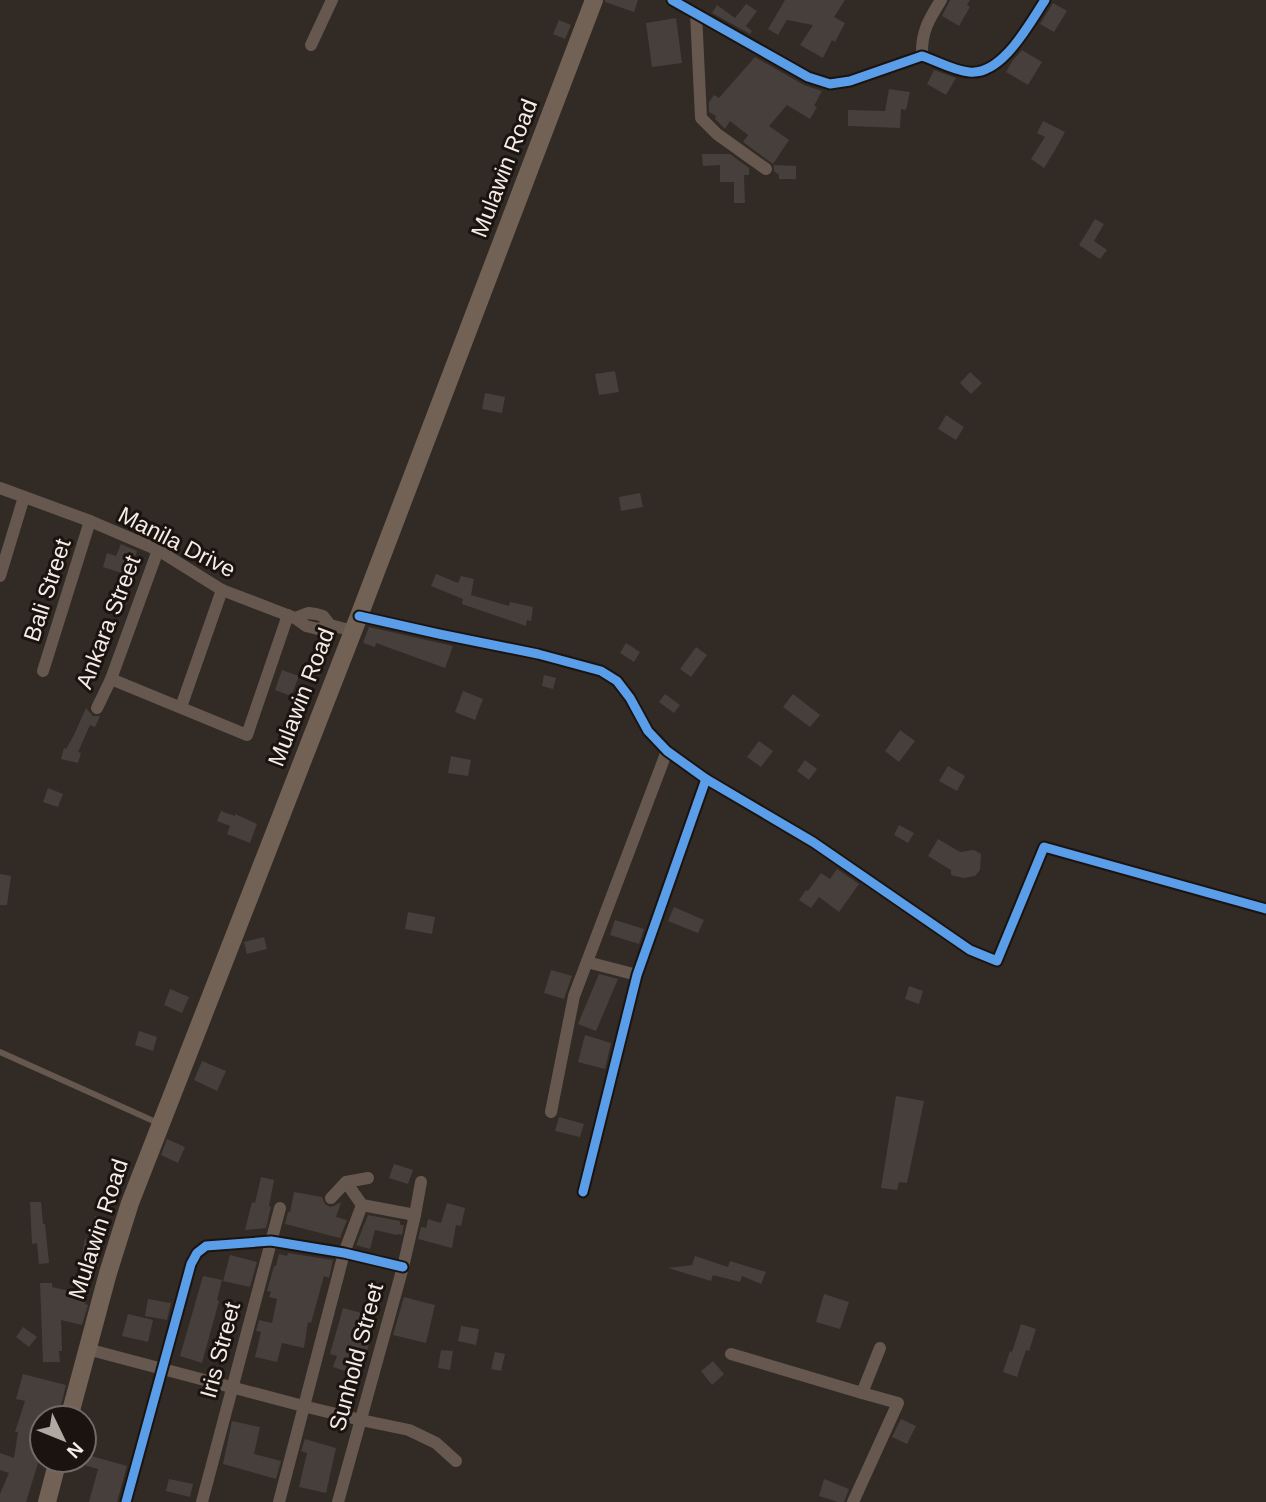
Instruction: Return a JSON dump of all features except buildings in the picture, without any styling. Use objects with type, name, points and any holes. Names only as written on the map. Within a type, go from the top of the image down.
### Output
[{"type":"main road","name":"Mulawin Road","points":[[73,1404],[130,1203],[159,1124],[356,623],[594,0]]},
{"type":"main road","points":[[47,1502],[54,1474]]},
{"type":"street","points":[[311,45],[332,0]]},
{"type":"street","points":[[672,0],[808,77],[830,84],[850,81],[922,56],[967,72],[981,73],[997,64],[1019,40],[1045,0]]},
{"type":"street","points":[[922,56],[922,40],[929,19],[941,0]]},
{"type":"street","points":[[696,13],[701,118],[717,134],[766,169]]},
{"type":"street","name":"Manila Drive","points":[[0,488],[158,550],[222,590],[292,617],[306,626],[318,629],[356,623],[439,634],[538,654],[601,671],[617,681],[648,731],[667,751],[706,779],[813,842],[970,950],[998,961],[1044,847],[1266,909]]},
{"type":"street","points":[[0,576],[24,497]]},
{"type":"street","name":"Bali Street","points":[[43,671],[90,522]]},
{"type":"street","name":"Ankara Street","points":[[97,708],[111,679],[158,550]]},
{"type":"street","points":[[181,707],[222,590]]},
{"type":"street","points":[[111,679],[247,735],[292,617]]},
{"type":"street","points":[[551,1112],[575,996],[667,751]]},
{"type":"street","points":[[583,1192],[637,975],[706,779]]},
{"type":"street","points":[[587,962],[637,975]]},
{"type":"street","points":[[331,1198],[346,1182],[368,1178]]},
{"type":"street","points":[[346,1182],[362,1205],[415,1215]]},
{"type":"street","name":"Sunhold Street","points":[[338,1502],[403,1266],[421,1182]]},
{"type":"street","points":[[279,1502],[344,1253],[362,1205]]},
{"type":"street","name":"Iris Street","points":[[202,1502],[280,1209]]},
{"type":"street","points":[[126,1502],[161,1369],[191,1264],[197,1253],[206,1246],[271,1241],[403,1266]]},
{"type":"street","points":[[862,1393],[880,1348]]},
{"type":"street","points":[[88,1349],[303,1406],[410,1430],[436,1443],[456,1461]]},
{"type":"street","points":[[731,1354],[898,1403],[853,1502]]},
{"type":"lane","points":[[0,1052],[159,1124]]},
{"type":"cycle path","points":[[672,0],[808,77],[830,84],[850,81],[922,56],[957,70],[981,71],[993,66],[1013,46],[1045,0]]},
{"type":"cycle path","points":[[359,616],[538,654],[601,671],[617,681],[648,731],[667,751],[706,779],[813,842],[970,950],[997,961],[1044,847],[1266,909]]},
{"type":"cycle path","points":[[583,1192],[637,975],[706,779]]},
{"type":"cycle path","points":[[126,1502],[191,1264],[197,1253],[206,1246],[271,1241],[344,1253],[403,1267]]}]
